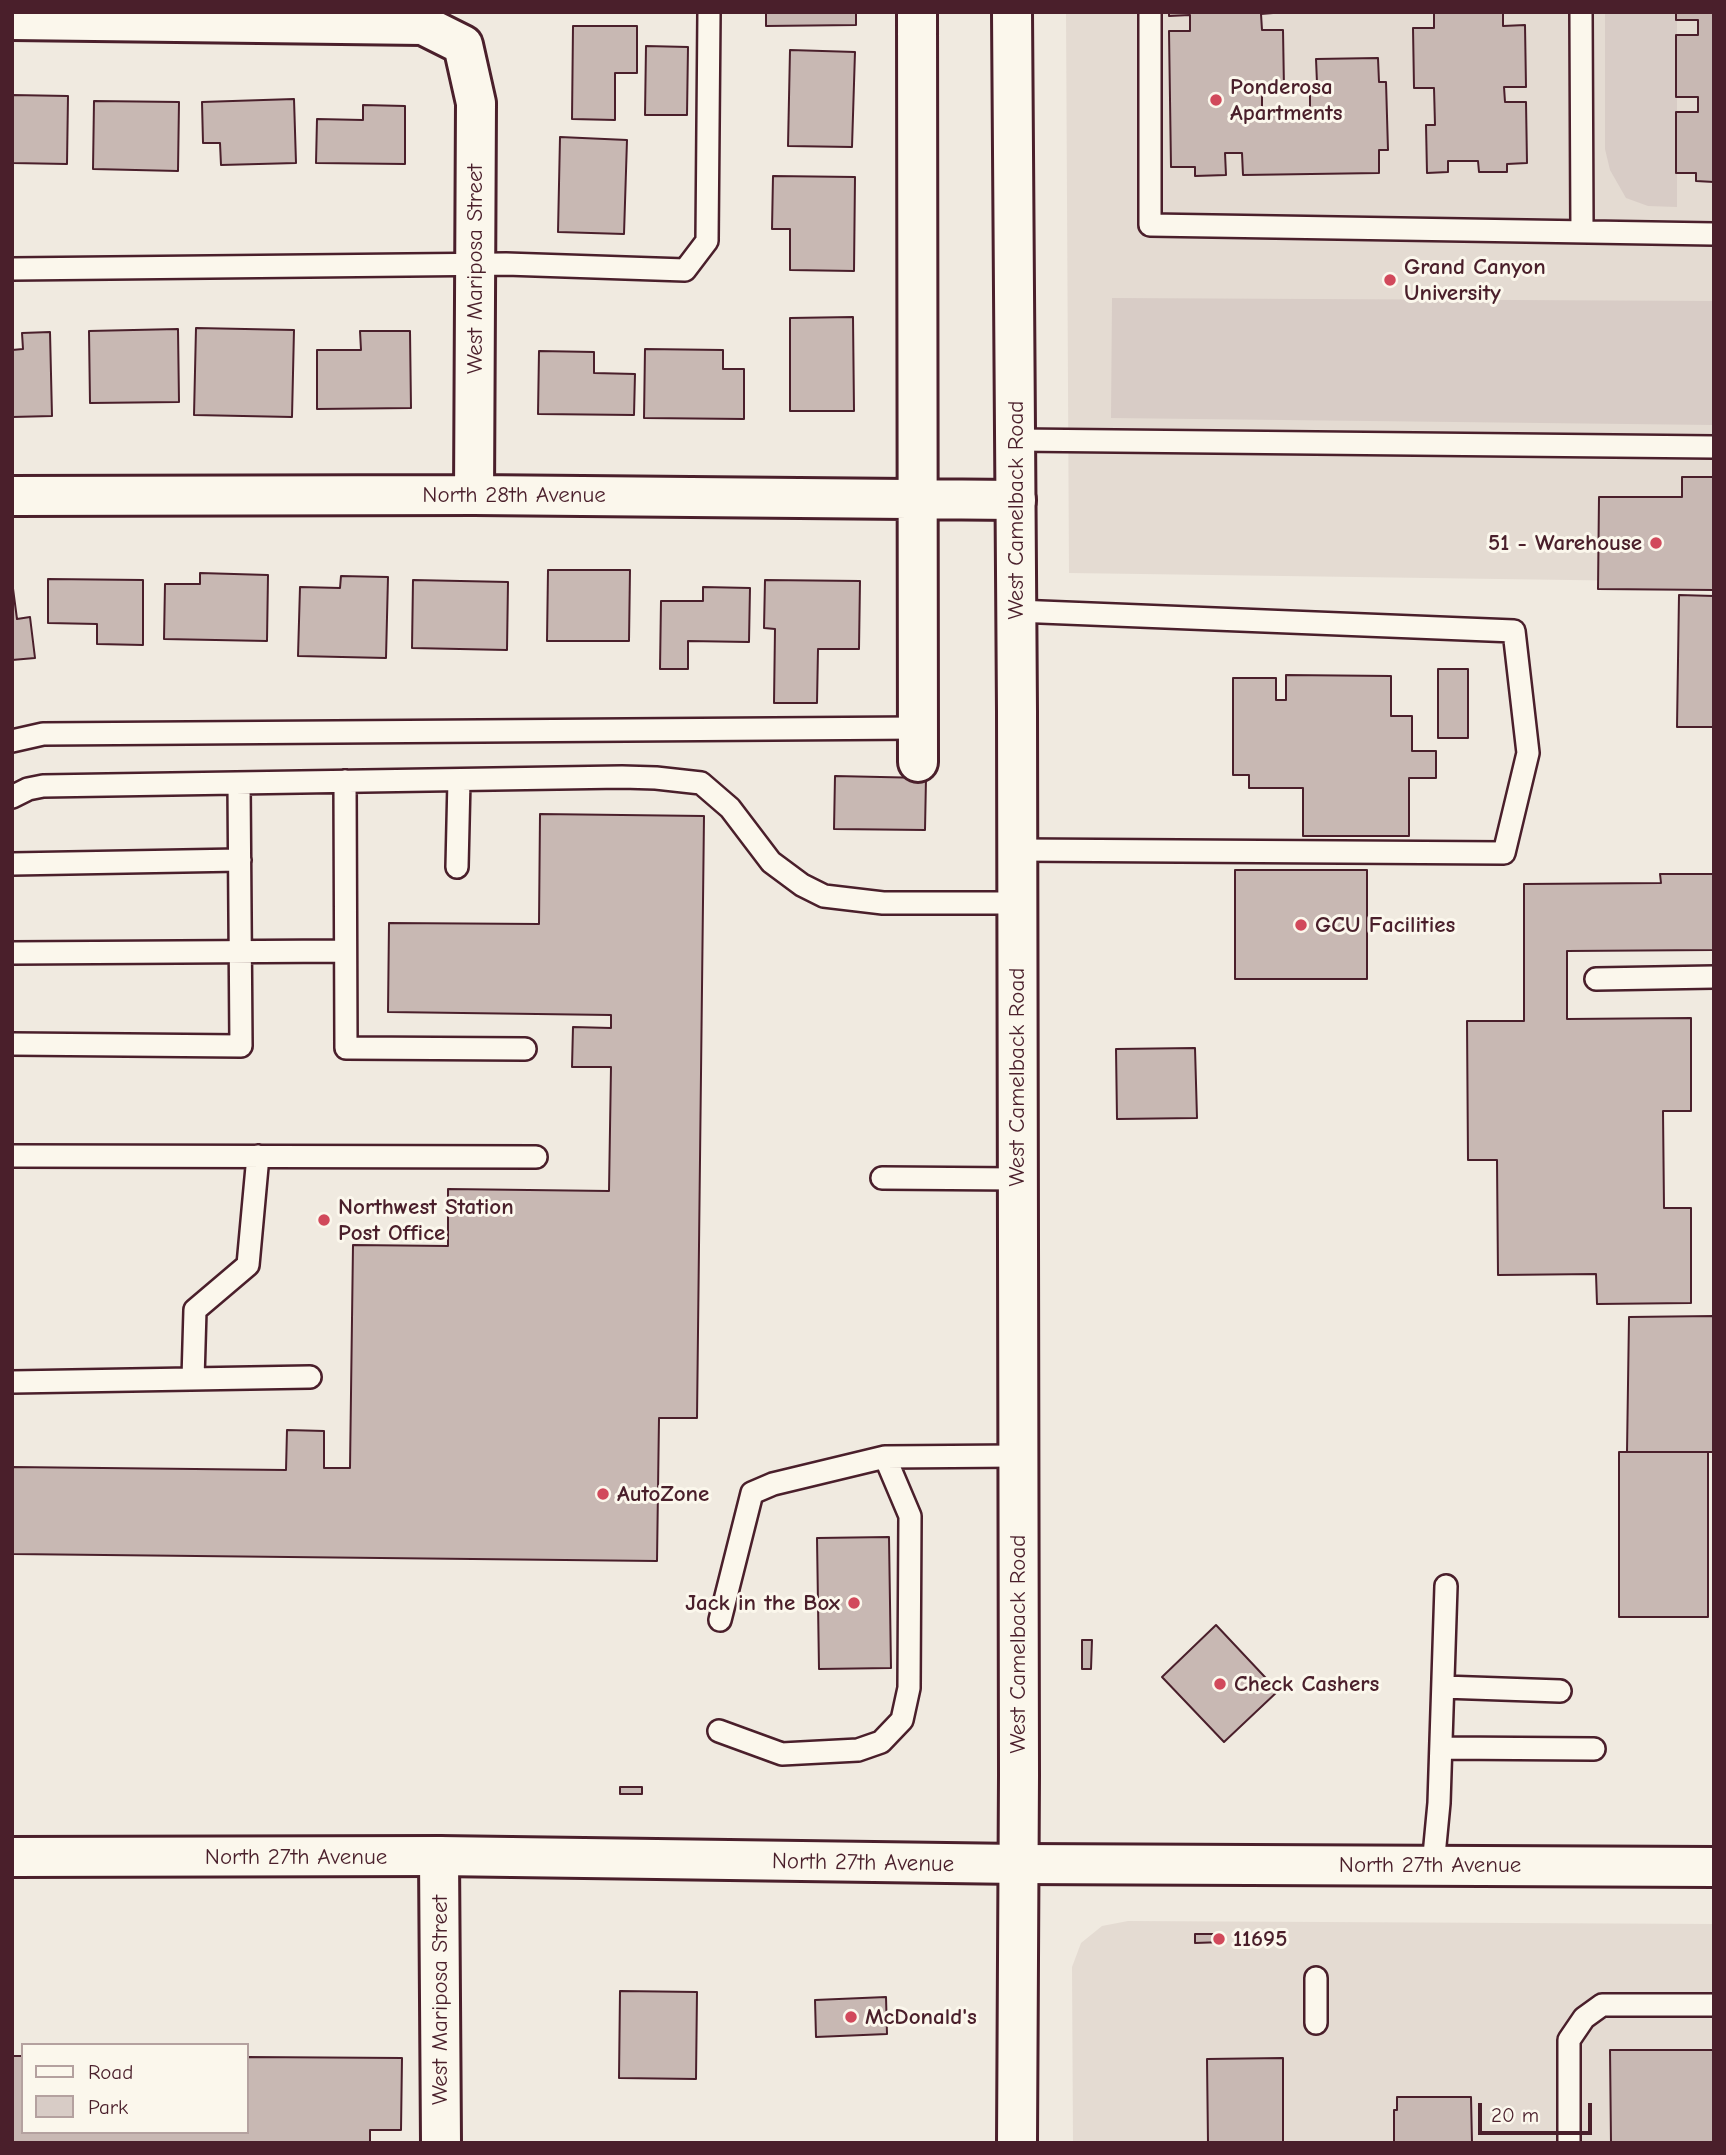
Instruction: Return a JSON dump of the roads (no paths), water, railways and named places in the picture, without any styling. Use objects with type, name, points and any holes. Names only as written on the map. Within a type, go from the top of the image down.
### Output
[{"type":"main road","points":[[917,12],[919,745]]},
{"type":"main road","name":"West Camelback Road","points":[[1012,12],[1018,1179],[1017,2143]]},
{"type":"main road","name":"West Mariposa Street","points":[[12,20],[423,24],[463,45],[476,103],[474,495]]},
{"type":"main road","name":"North 28th Avenue","points":[[12,496],[474,495],[1016,500]]},
{"type":"main road","name":"West Mariposa Street","points":[[439,1856],[441,2143]]},
{"type":"main road","name":"North 27th Avenue","points":[[12,1857],[439,1856],[1019,1864],[1714,1867]]},
{"type":"lane","points":[[12,269],[475,264],[685,270],[707,241],[709,12]]},
{"type":"lane","points":[[1150,12],[1150,225],[1714,234]]},
{"type":"lane","points":[[1581,12],[1582,231]]},
{"type":"lane","points":[[1016,440],[1714,447]]},
{"type":"lane","points":[[1016,611],[1514,631],[1528,753],[1504,853],[1017,850]]},
{"type":"lane","points":[[12,741],[43,734],[919,745]]},
{"type":"lane","points":[[12,797],[28,789],[43,786],[634,777],[701,783],[730,808],[771,862],[824,896],[883,903],[1017,903]]},
{"type":"lane","points":[[457,867],[459,780]]},
{"type":"lane","points":[[345,781],[346,1048],[525,1049]]},
{"type":"lane","points":[[12,1044],[241,1046],[239,783]]},
{"type":"lane","points":[[12,864],[240,860]]},
{"type":"lane","points":[[12,953],[345,951]]},
{"type":"lane","points":[[1596,979],[1714,977]]},
{"type":"lane","points":[[12,1156],[536,1157]]},
{"type":"lane","points":[[193,1379],[195,1310],[248,1265],[258,1156]]},
{"type":"lane","points":[[882,1178],[1018,1179]]},
{"type":"lane","points":[[12,1382],[310,1377]]},
{"type":"lane","points":[[720,1619],[752,1493],[773,1484],[885,1457],[1018,1456]]},
{"type":"lane","points":[[719,1731],[782,1754],[858,1750],[881,1742],[902,1720],[909,1688],[910,1516],[885,1457]]},
{"type":"lane","points":[[1433,1866],[1440,1803],[1446,1586]]},
{"type":"lane","points":[[1443,1687],[1560,1691]]},
{"type":"lane","points":[[1441,1748],[1594,1749]]},
{"type":"lane","points":[[1316,1978],[1316,2023]]},
{"type":"lane","points":[[1569,2143],[1569,2040],[1584,2018],[1602,2005],[1714,2005]]},
{"type":"place","name":"Ponderosa Apartments","points":[[1216,100]]},
{"type":"place","name":"Grand Canyon University","points":[[1390,280]]},
{"type":"place","name":"51 - Warehouse","points":[[1656,543]]},
{"type":"place","name":"GCU Facilities","points":[[1301,925]]},
{"type":"place","name":"Northwest Station Post Office","points":[[324,1220]]},
{"type":"place","name":"AutoZone","points":[[603,1494]]},
{"type":"place","name":"Jack in the Box","points":[[854,1603]]},
{"type":"place","name":"Check Cashers","points":[[1220,1684]]},
{"type":"place","name":"11695","points":[[1219,1939]]},
{"type":"place","name":"McDonald's","points":[[851,2017]]}]
